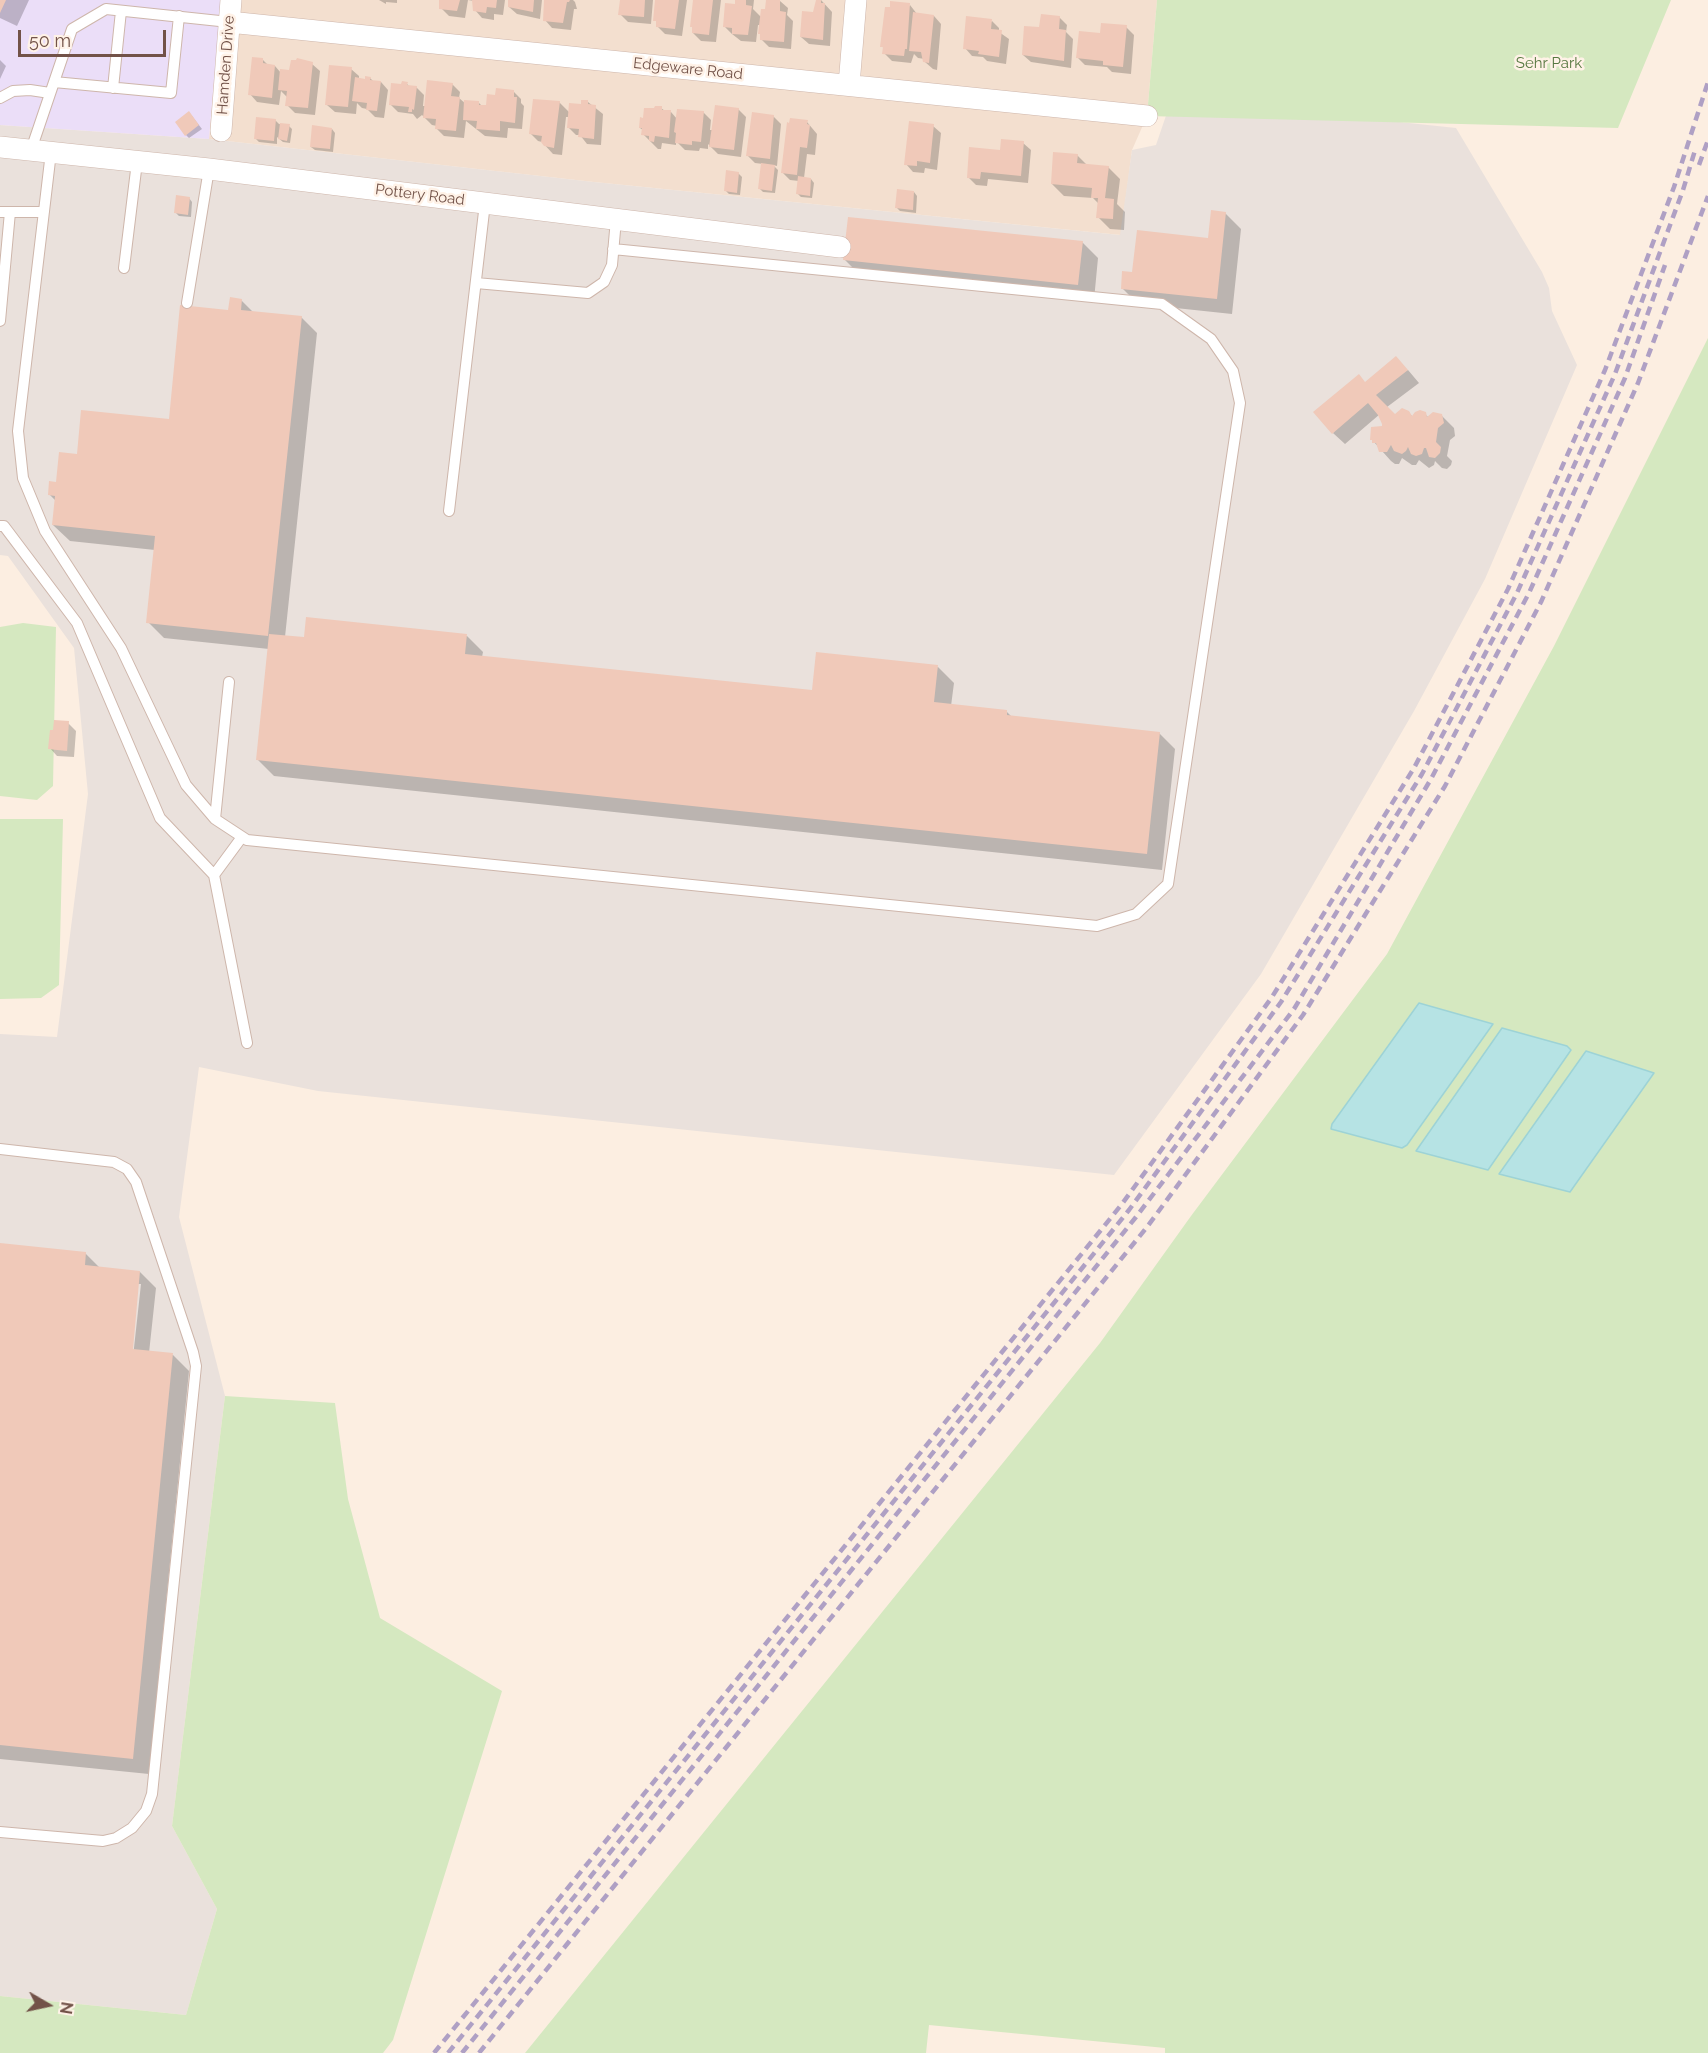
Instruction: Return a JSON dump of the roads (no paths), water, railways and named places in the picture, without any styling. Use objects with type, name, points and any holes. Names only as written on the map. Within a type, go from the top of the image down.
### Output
[{"type":"street","name":"Hamden Drive","points":[[221,131],[231,0]]},
{"type":"street","points":[[849,85],[856,0]]},
{"type":"street","name":"Edgeware Road","points":[[229,21],[1147,116]]},
{"type":"street","name":"Pottery Road","points":[[0,147],[209,169],[840,247]]},
{"type":"lane","points":[[229,21],[106,9],[72,29],[51,93],[41,151],[44,212],[18,431],[22,478],[45,531],[121,648],[186,785],[215,819],[247,840],[1096,926],[1136,914],[1168,884],[1240,403],[1233,371],[1211,339],[1162,304],[613,249]]},
{"type":"lane","points":[[113,88],[121,11]]},
{"type":"lane","points":[[54,82],[171,93],[178,16]]},
{"type":"lane","points":[[0,98],[13,91],[30,90],[51,93]]},
{"type":"lane","points":[[124,268],[136,162]]},
{"type":"lane","points":[[187,303],[209,169]]},
{"type":"lane","points":[[449,510],[485,203]]},
{"type":"lane","points":[[0,321],[5,212],[44,212]]},
{"type":"lane","points":[[476,283],[588,293],[604,282],[612,266],[616,219]]},
{"type":"lane","points":[[0,514],[2,526],[77,623],[160,818],[214,875],[247,1043]]},
{"type":"lane","points":[[215,819],[229,682]]},
{"type":"lane","points":[[214,875],[242,837]]},
{"type":"lane","points":[[0,1149],[114,1162],[128,1169],[135,1182],[196,1366],[152,1794],[146,1811],[132,1828],[116,1838],[103,1841],[0,1832]]},
{"type":"water","points":[[1419,1003],[1493,1024],[1407,1145],[1402,1148],[1331,1129],[1332,1124]]},
{"type":"water","points":[[1502,1028],[1567,1046],[1571,1050],[1488,1170],[1416,1151]]},
{"type":"water","points":[[1586,1051],[1654,1073],[1570,1192],[1499,1174]]},
{"type":"railway","points":[[434,2053],[1122,1204],[1272,997],[1414,768],[1508,589],[1605,370],[1674,187],[1708,82]]},
{"type":"railway","points":[[1699,165],[1708,140]]},
{"type":"railway","points":[[448,2053],[1129,1210],[1281,1002],[1422,774],[1517,593],[1615,374],[1683,190],[1696,147]]},
{"type":"railway","points":[[479,2053],[1147,1227],[1303,1015],[1445,786],[1541,602],[1638,383],[1708,196]]},
{"type":"railway","points":[[462,2053],[1136,1217],[1294,1009],[1431,779],[1529,593],[1625,378],[1665,265]]},
{"type":"park label","name":"Sehr Park","points":[[1549,63]]}]
